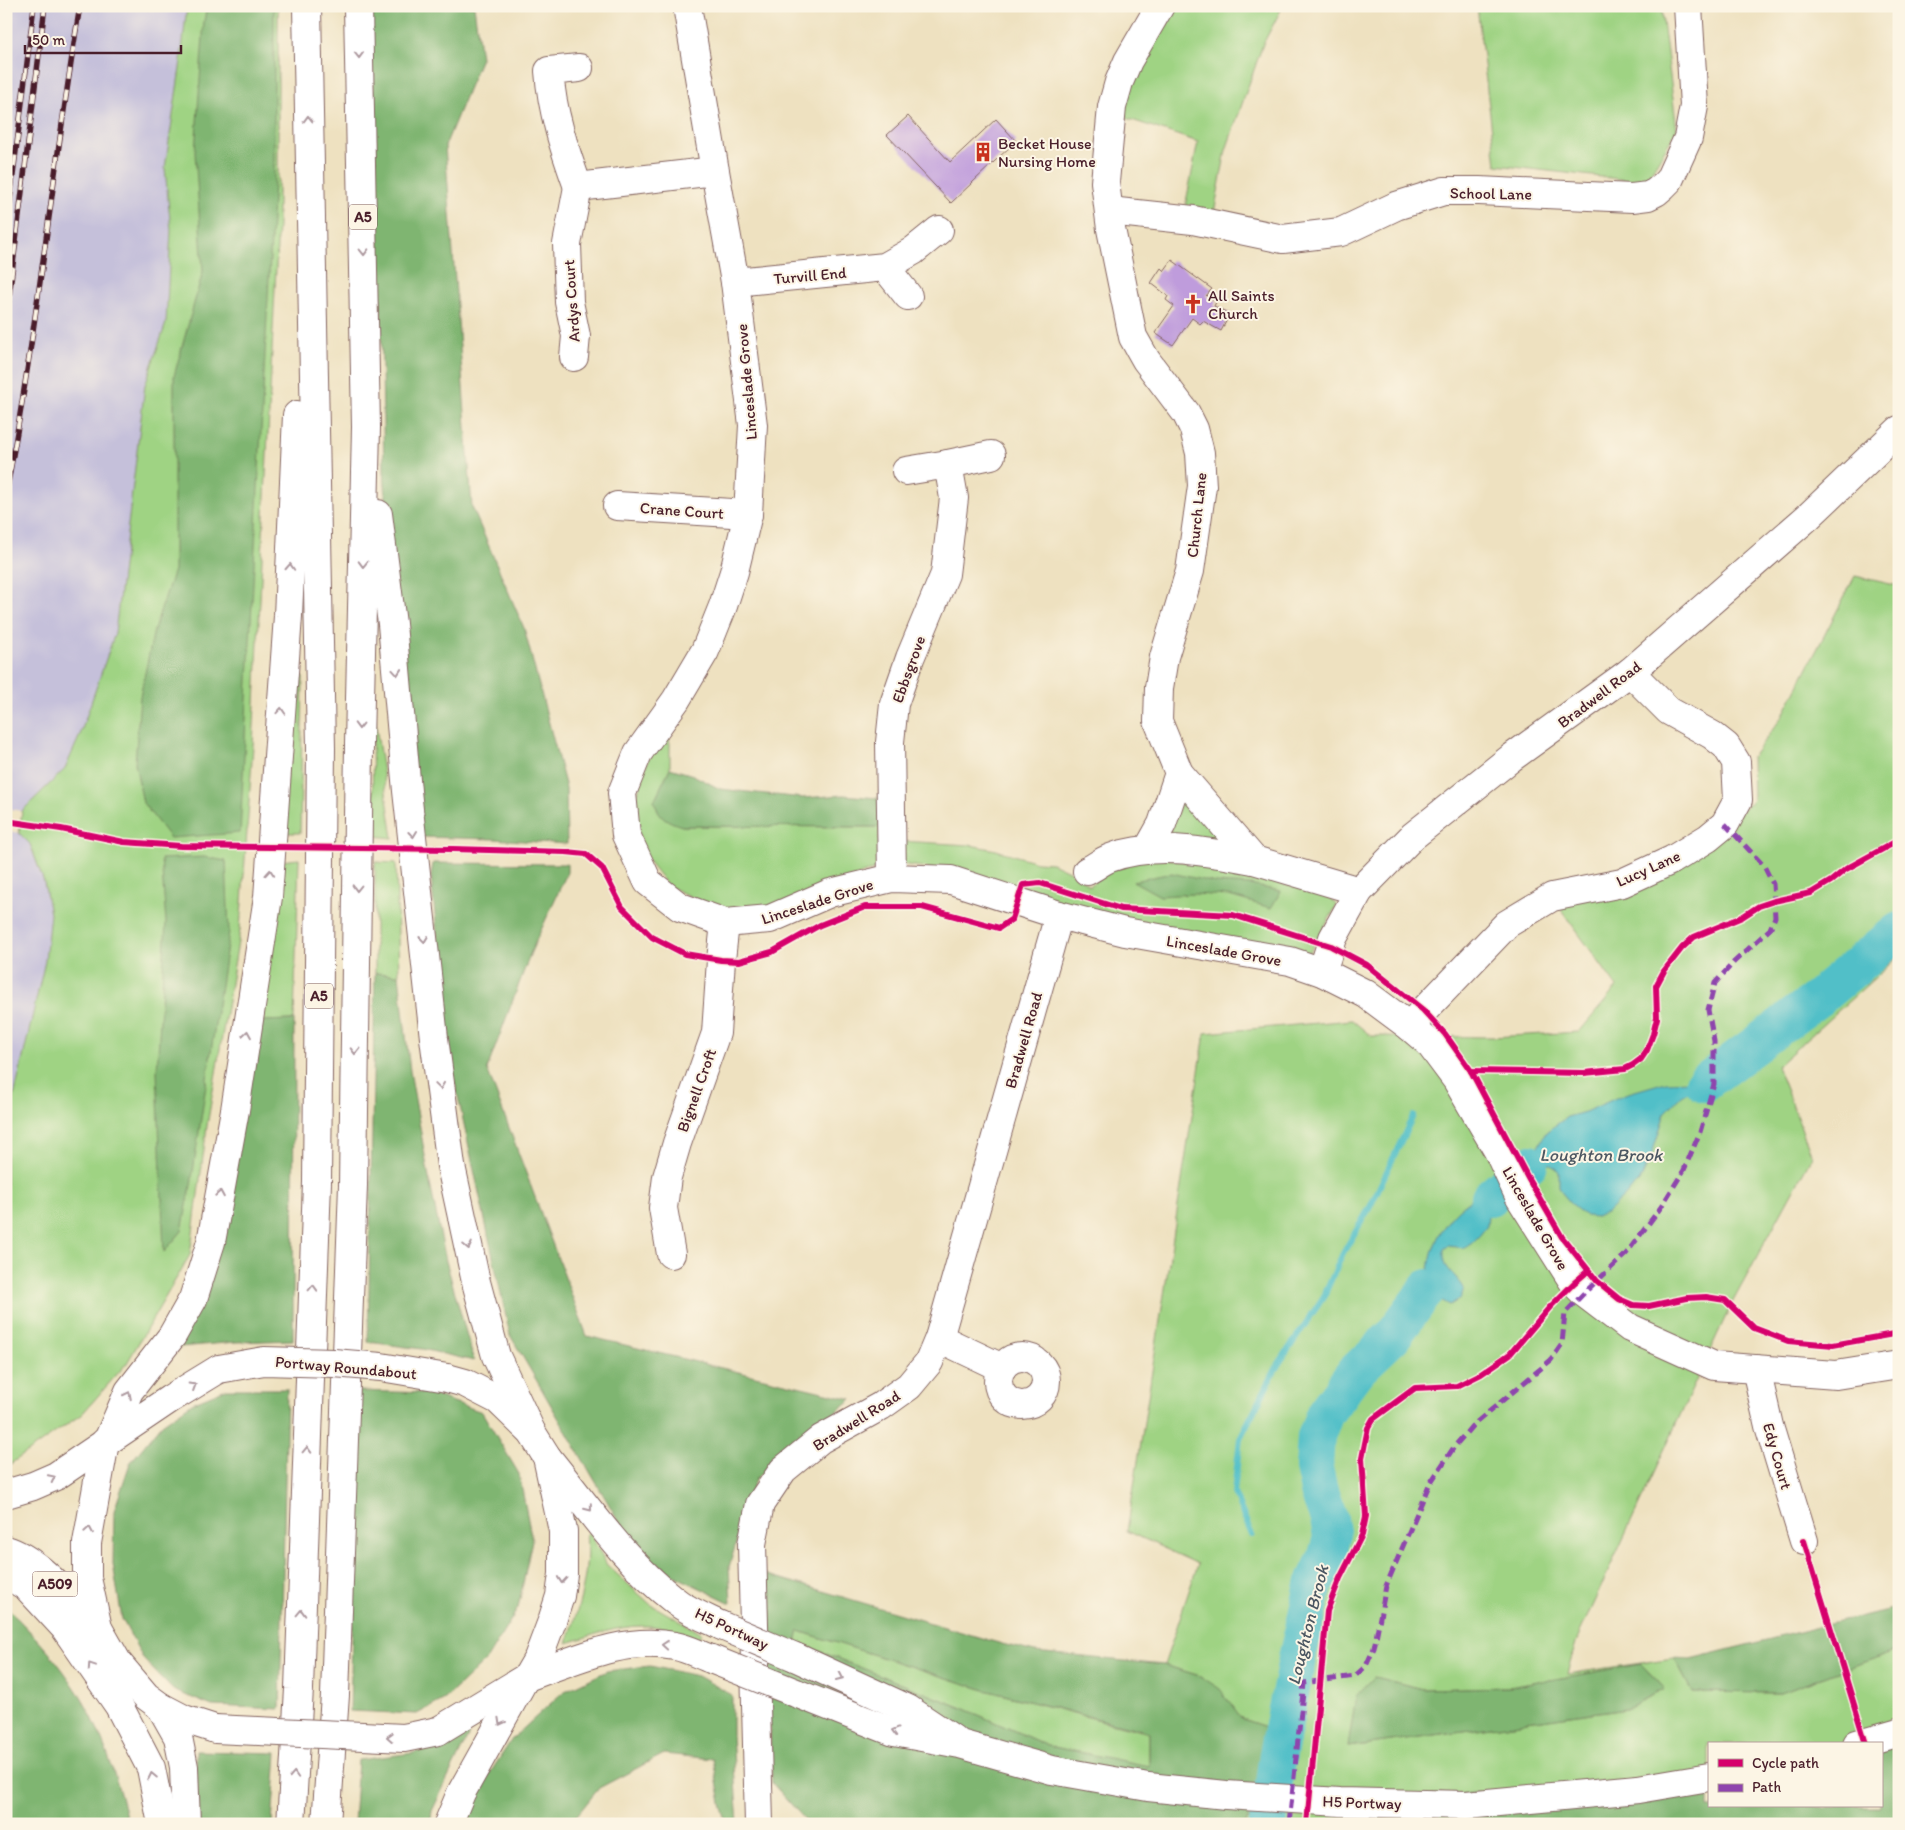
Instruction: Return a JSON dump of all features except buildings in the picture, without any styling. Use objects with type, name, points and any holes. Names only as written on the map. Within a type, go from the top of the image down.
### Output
[{"type":"main road","name":"A5","points":[[291,1824],[299,1689],[317,1143],[321,748],[307,6]]},
{"type":"main road","name":"A5","points":[[326,1824],[335,1695],[353,1185],[359,744],[366,427],[358,6]]},
{"type":"main road","name":"Linceslade Grove","points":[[687,6],[714,171],[735,282],[753,425],[748,514],[734,572],[704,651],[676,700],[638,753],[622,793],[626,835],[648,882],[680,907],[725,923],[770,919],[830,894],[892,878],[951,880],[1059,915],[1125,932],[1290,961],[1322,972],[1366,994],[1429,1043],[1456,1079],[1498,1151],[1520,1198],[1574,1283],[1584,1293],[1630,1328],[1714,1366],[1836,1375],[1899,1365]]},
{"type":"main road","name":"Church Lane","points":[[1160,6],[1128,61],[1119,82],[1112,108],[1105,182],[1111,229],[1133,337],[1146,360],[1186,413],[1194,429],[1200,453],[1202,486],[1190,571],[1164,657],[1159,688],[1158,721],[1178,773],[1254,860]]},
{"type":"main road","name":"School Lane","points":[[1110,211],[1193,220],[1283,239],[1341,232],[1396,206],[1444,191],[1479,190],[1632,198],[1648,196],[1656,192],[1668,180],[1688,138],[1694,106],[1688,6]]},
{"type":"main road","points":[[579,68],[549,71],[551,97],[560,138],[578,187],[714,171]]},
{"type":"main road","points":[[309,168],[288,616],[269,888],[237,1101],[211,1242],[193,1299],[172,1336],[129,1391],[106,1441],[87,1543],[88,1578],[98,1628],[118,1663],[132,1680],[146,1696],[161,1707],[184,1719],[214,1729],[404,1738],[438,1731],[526,1679]]},
{"type":"main road","name":"Ardys Court","points":[[574,357],[576,336],[569,302],[568,244],[578,187]]},
{"type":"main road","name":"Turvill End","points":[[735,282],[885,267],[913,250],[939,230]]},
{"type":"main road","points":[[885,267],[908,296]]},
{"type":"main road","points":[[366,427],[392,624],[406,782],[434,1038],[451,1166],[476,1282],[496,1356],[532,1433]]},
{"type":"main road","name":"Bradwell Road","points":[[1322,972],[1334,938],[1359,891],[1414,836],[1511,758],[1630,672],[1809,516],[1899,430]]},
{"type":"main road","points":[[906,471],[991,455]]},
{"type":"main road","name":"Ebbsgrove","points":[[892,878],[890,742],[894,704],[910,658],[945,574],[954,498],[948,464]]},
{"type":"main road","name":"Crane Court","points":[[617,506],[748,514]]},
{"type":"main road","name":"Lucy Lane","points":[[1409,1026],[1507,924],[1552,897],[1622,883],[1672,860],[1708,838],[1725,824],[1738,800],[1736,762],[1726,746],[1712,735],[1669,711],[1630,672]]},
{"type":"main road","points":[[1148,849],[1162,824],[1178,773]]},
{"type":"main road","points":[[1087,871],[1110,858],[1148,849],[1212,853],[1254,860],[1359,891]]},
{"type":"main road","name":"Bradwell Road","points":[[758,1824],[752,1544],[760,1504],[783,1470],[821,1439],[881,1406],[908,1386],[929,1362],[939,1338],[1059,915]]},
{"type":"main road","name":"Bignell Croft","points":[[671,1254],[663,1208],[667,1177],[716,1033],[725,923]]},
{"type":"main road","points":[[939,1338],[1002,1368]]},
{"type":"main road","name":"Portway Roundabout","points":[[106,1441],[170,1399],[219,1370],[264,1361],[334,1363],[381,1367],[447,1378],[465,1383],[498,1400],[532,1433],[547,1457],[563,1531],[560,1596],[538,1658],[461,1793],[448,1824]]},
{"type":"main road","name":"Edy Court","points":[[1756,1369],[1769,1426],[1804,1542]]},
{"type":"main road","points":[[6,1494],[33,1486],[56,1476],[106,1441]]},
{"type":"main road","name":"H5 Portway","points":[[547,1457],[616,1543],[644,1573],[676,1602],[722,1626],[908,1708],[960,1744]]},
{"type":"main road","name":"A509","points":[[6,1550],[15,1552],[34,1565],[98,1628]]},
{"type":"main road","points":[[6,1574],[27,1587],[65,1628],[119,1706],[151,1768],[162,1824]]},
{"type":"main road","name":"H5 Portway","points":[[526,1679],[614,1647],[641,1643],[676,1646],[894,1732],[960,1744],[1052,1770],[1148,1787],[1226,1795],[1340,1802],[1466,1805],[1638,1790],[1708,1777]]},
{"type":"main road","points":[[161,1707],[178,1737],[184,1767],[186,1824]]},
{"type":"main road","points":[[1864,1742],[1891,1734]]},
{"type":"shaded area","points":[[6,6],[187,6],[165,167],[171,230],[166,323],[145,385],[115,633],[80,735],[65,769],[22,811],[6,808]]},
{"type":"shaded area","points":[[6,831],[19,833],[30,844],[44,882],[50,914],[45,961],[6,1132]]},
{"type":"green space","points":[[187,6],[278,6],[278,226],[253,746],[240,930],[207,1126],[190,1255],[127,1363],[82,1414],[6,1467],[6,1132],[45,961],[50,914],[44,882],[30,844],[19,833],[22,811],[65,769],[80,735],[115,633],[145,385],[166,323],[171,230],[165,168]]},
{"type":"green space","points":[[207,6],[274,6],[274,181],[240,833],[170,838],[143,803],[135,763],[140,697],[154,630],[174,570],[174,376],[203,271],[195,152],[204,21]]},
{"type":"green space","points":[[370,6],[474,6],[481,58],[445,146],[472,507],[524,628],[566,788],[567,844],[421,837],[396,629],[384,472],[381,313]]},
{"type":"green space","points":[[1177,6],[1283,6],[1263,44],[1226,150],[1213,218],[1184,212],[1198,142],[1120,116],[1132,74],[1175,12]]},
{"type":"green space","points":[[1477,6],[1661,6],[1677,130],[1645,182],[1496,165]]},
{"type":"green space","points":[[1855,576],[1899,586],[1899,956],[1777,1066],[1812,1156],[1731,1305],[1577,1639],[1567,1674],[1674,1658],[1692,1692],[1781,1693],[1899,1649],[1899,1732],[1864,1742],[1708,1742],[1708,1777],[1340,1802],[1338,1824],[1245,1824],[1271,1794],[1278,1790],[1278,1754],[1284,1727],[1269,1728],[1242,1719],[1219,1689],[1200,1676],[1164,1665],[1198,1564],[1127,1531],[1205,1033],[1352,1020],[1371,1036],[1493,1037],[1579,1032],[1617,987],[1552,897],[1622,883],[1731,822],[1753,800],[1752,757],[1782,717]],"holes":[[[1641,1664],[1665,1689],[1627,1708],[1348,1747],[1374,1677],[1423,1689],[1510,1687]]]},
{"type":"green space","points":[[292,677],[303,677],[300,833],[282,833]]},
{"type":"green space","points":[[372,700],[393,838],[373,836]]},
{"type":"green space","points":[[667,728],[670,744],[670,768],[654,801],[682,826],[880,827],[876,869],[778,905],[754,909],[717,909],[668,886],[641,852],[635,802],[653,744]]},
{"type":"green space","points":[[670,768],[693,775],[720,789],[803,798],[843,795],[878,798],[880,827],[682,826],[664,818],[658,811],[654,801]]},
{"type":"green space","points":[[1185,792],[1229,843],[1168,835]]},
{"type":"green space","points":[[900,841],[970,845],[996,850],[1037,862],[1052,863],[1073,873],[1090,886],[1108,869],[1150,856],[1248,873],[1282,884],[1324,894],[1337,905],[1307,955],[1079,910],[928,868],[900,864]]},
{"type":"green space","points":[[204,857],[226,861],[229,932],[191,1185],[182,1231],[164,1252],[157,1071],[166,922],[161,859]]},
{"type":"green space","points":[[299,859],[294,1020],[262,1021],[280,861]]},
{"type":"green space","points":[[375,862],[396,863],[399,975],[375,973]]},
{"type":"green space","points":[[433,863],[567,864],[567,873],[531,952],[487,1069],[587,1336],[852,1399],[755,1479],[729,1567],[731,1603],[675,1576],[650,1558],[622,1527],[510,1335],[450,1060],[431,876]]},
{"type":"green space","points":[[1172,873],[1216,883],[1250,885],[1281,891],[1271,908],[1229,896],[1194,894],[1160,896],[1133,881]]},
{"type":"green space","points":[[375,973],[399,975],[410,1071],[430,1184],[446,1261],[474,1361],[422,1349],[368,1342]]},
{"type":"green space","points":[[294,1020],[293,1340],[236,1342],[180,1347],[262,1021]]},
{"type":"green space","points":[[226,1389],[287,1389],[280,1709],[212,1706],[173,1690],[144,1660],[122,1619],[113,1564],[114,1511],[130,1463],[162,1424],[192,1403]]},
{"type":"green space","points":[[359,1391],[428,1393],[482,1412],[519,1474],[532,1540],[518,1608],[487,1659],[445,1699],[417,1714],[350,1711]]},
{"type":"green space","points":[[589,1532],[607,1565],[650,1604],[701,1633],[699,1638],[664,1628],[633,1626],[567,1643],[576,1617],[585,1576],[586,1534]]},
{"type":"green space","points":[[765,1574],[1035,1652],[1164,1665],[1200,1676],[1220,1689],[1242,1719],[1269,1728],[1284,1727],[1271,1794],[1245,1824],[809,1824],[772,1783]],"holes":[[[799,1631],[985,1690],[1149,1732],[1149,1766],[1048,1746],[965,1709],[796,1642]]]},
{"type":"green space","points":[[6,1606],[56,1662],[81,1698],[106,1750],[128,1824],[6,1824]]},
{"type":"green space","points":[[1899,1607],[1899,1649],[1781,1693],[1692,1692],[1674,1658],[1690,1659]]},
{"type":"green space","points":[[799,1631],[985,1690],[1149,1733],[1149,1767],[1048,1746],[965,1709],[796,1642]]},
{"type":"green space","points":[[1641,1664],[1665,1689],[1627,1708],[1348,1747],[1356,1696],[1374,1677],[1423,1689],[1510,1687]]},
{"type":"green space","points":[[650,1666],[698,1676],[732,1695],[732,1736],[738,1824],[727,1824],[722,1808],[713,1759],[664,1754],[599,1788],[570,1824],[464,1824],[470,1804],[512,1739],[563,1692],[607,1671]]},
{"type":"green space","points":[[1899,1732],[1899,1824],[1338,1824],[1340,1802],[1708,1777],[1708,1808],[1882,1808],[1882,1743]]},
{"type":"green space","points":[[469,1734],[432,1811],[430,1824],[354,1824],[358,1760],[413,1753],[439,1746]]},
{"type":"green space","points":[[196,1751],[277,1753],[272,1824],[198,1824]]},
{"type":"water","name":"Loughton Brook","points":[[1690,1081],[1704,1083],[1681,1096],[1665,1113],[1652,1154],[1640,1181],[1608,1212],[1596,1217],[1586,1216],[1573,1206],[1563,1194],[1559,1186],[1559,1172],[1556,1168],[1545,1162],[1534,1169],[1529,1164],[1546,1132],[1567,1117],[1585,1112],[1625,1094],[1666,1082]]},
{"type":"water","points":[[1478,1195],[1490,1197],[1487,1226],[1471,1244],[1463,1248],[1448,1246],[1444,1249],[1447,1267],[1464,1288],[1461,1298],[1450,1305],[1437,1298],[1428,1288],[1434,1246],[1446,1223],[1455,1213]]},
{"type":"waterway","name":"Loughton Brook","points":[[1704,1083],[1817,999],[1899,931]]},
{"type":"waterway","points":[[1252,1535],[1234,1493],[1240,1438],[1278,1365],[1324,1296],[1343,1253],[1370,1207],[1413,1116]]},
{"type":"waterway","name":"Loughton Brook","points":[[1490,1197],[1529,1164]]},
{"type":"waterway","name":"Loughton Brook","points":[[1268,1824],[1278,1754],[1299,1649],[1314,1585],[1326,1559],[1332,1537],[1329,1519],[1320,1495],[1314,1468],[1316,1436],[1325,1413],[1355,1372],[1392,1337],[1428,1288]]},
{"type":"railway","points":[[6,232],[34,6]]},
{"type":"railway","points":[[6,321],[45,6]]},
{"type":"railway","points":[[6,493],[27,372],[80,6]]},
{"type":"marked path","points":[[1289,1824],[1304,1683],[1355,1676],[1366,1666],[1374,1648],[1386,1586],[1429,1485],[1454,1447],[1472,1426],[1551,1360],[1562,1344],[1565,1313],[1626,1254],[1661,1207],[1684,1170],[1700,1132],[1714,1084],[1714,1041],[1708,1010],[1715,983],[1734,962],[1770,929],[1775,917],[1773,884],[1764,866],[1725,824]]},
{"type":"cycle path","points":[[6,821],[61,829],[124,842],[181,846],[453,849],[586,854],[602,868],[622,907],[652,937],[685,954],[721,960],[739,961],[772,952],[820,925],[865,907],[922,907],[999,928],[1012,919],[1023,885],[1040,883],[1121,909],[1233,915],[1331,946],[1367,965],[1423,1010],[1445,1034],[1471,1071],[1529,1180],[1562,1237],[1597,1281],[1619,1299],[1633,1305],[1649,1306],[1687,1298],[1706,1297],[1725,1300],[1754,1328],[1788,1341],[1833,1345],[1899,1333]]},
{"type":"cycle path","points":[[1471,1071],[1584,1073],[1625,1069],[1633,1065],[1641,1059],[1647,1050],[1653,1034],[1657,1018],[1656,986],[1664,971],[1682,948],[1694,937],[1742,917],[1759,906],[1811,893],[1846,869],[1899,840]]},
{"type":"cycle path","points":[[1307,1824],[1327,1611],[1340,1578],[1362,1535],[1366,1516],[1362,1458],[1368,1428],[1373,1419],[1415,1388],[1457,1386],[1481,1374],[1510,1354],[1550,1307],[1588,1271]]},
{"type":"cycle path","points":[[1804,1541],[1865,1742]]},
{"type":"place","name":"Becket House Nursing Home","points":[[983,152]]},
{"type":"place","name":"All Saints Church","points":[[1193,304]]}]
